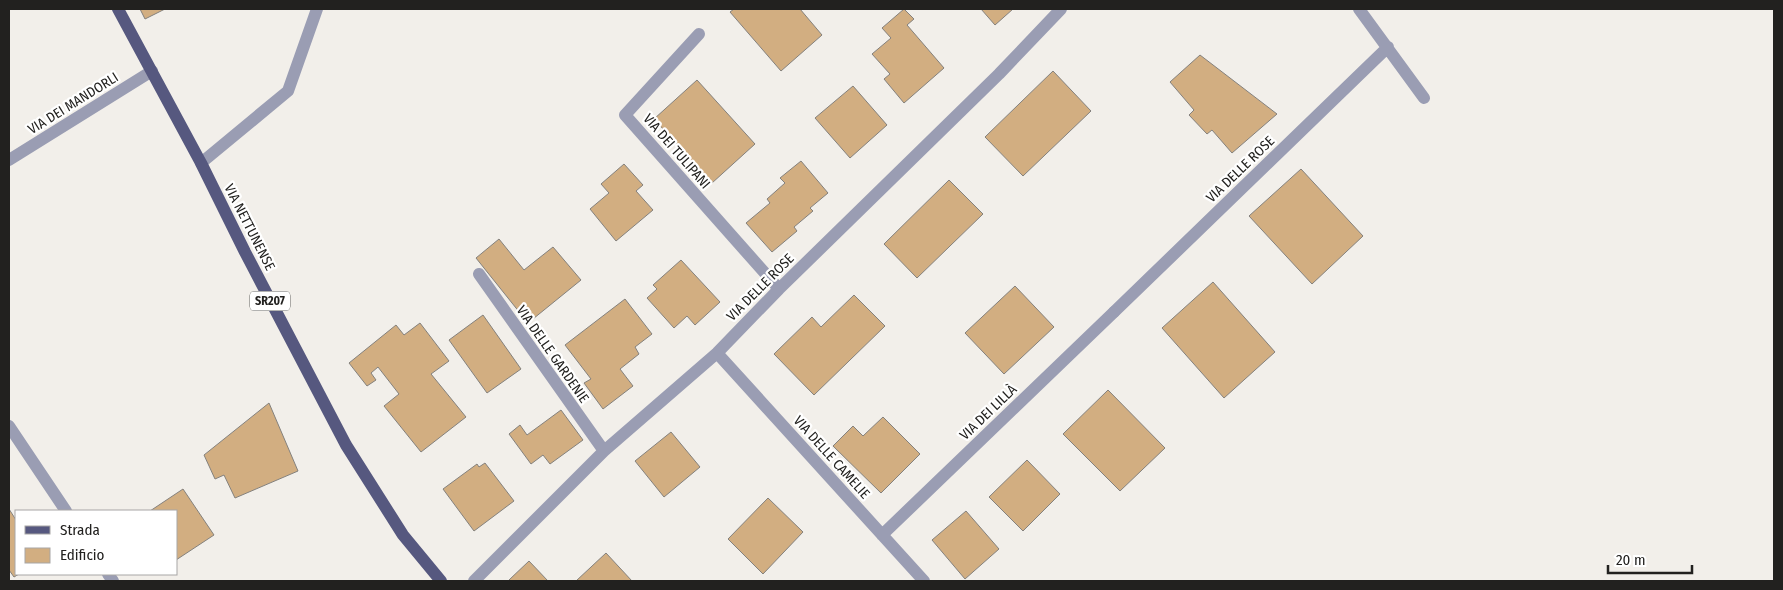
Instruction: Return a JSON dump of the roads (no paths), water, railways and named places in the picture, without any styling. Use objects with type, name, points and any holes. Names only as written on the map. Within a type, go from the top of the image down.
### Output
[{"type":"main road","name":"VIA NETTUNENSE","points":[[118,9],[201,163],[245,252],[346,445],[403,535],[441,581]]},
{"type":"street","points":[[201,163],[288,92],[317,9]]},
{"type":"street","name":"VIA DELLE ROSE","points":[[474,581],[604,451],[717,353],[779,289],[999,74],[1061,9]]},
{"type":"street","points":[[1360,9],[1424,98]]},
{"type":"street","name":"VIA DEI TULIPANI","points":[[699,34],[625,115],[779,289]]},
{"type":"street","name":"VIA DELLE ROSE","points":[[1114,312],[1388,47]]},
{"type":"street","name":"VIA DEI MANDORLI","points":[[9,160],[152,71]]},
{"type":"street","name":"VIA DELLE GARDENIE","points":[[479,274],[604,451]]},
{"type":"street","name":"VIA DEI LILLÀ","points":[[882,535],[1114,312]]},
{"type":"street","name":"VIA DELLE CAMELIE","points":[[717,353],[924,581]]},
{"type":"street","points":[[9,426],[65,510]]}]
